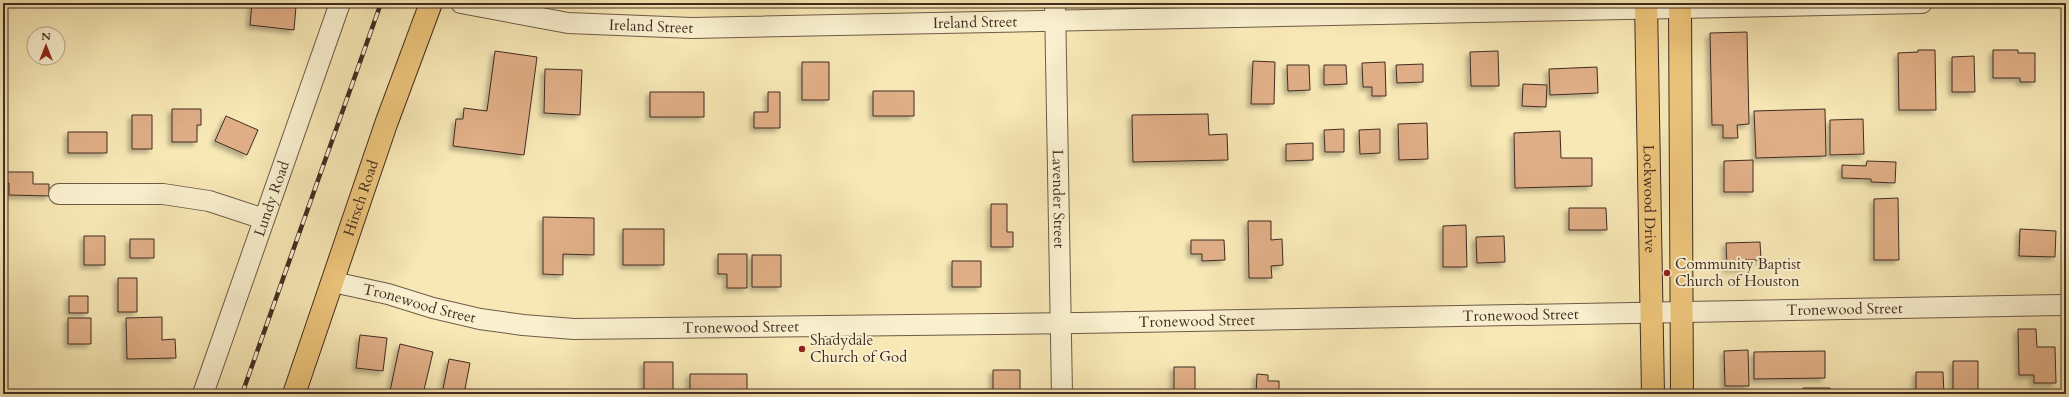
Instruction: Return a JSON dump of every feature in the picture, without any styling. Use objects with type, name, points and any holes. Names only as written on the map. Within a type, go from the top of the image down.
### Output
[{"type":"main road","name":"Hirsch Road","points":[[294,394],[334,282],[386,124],[431,3]]},
{"type":"main road","name":"Lockwood Drive","points":[[1646,5],[1653,394]]},
{"type":"main road","name":"Lockwood Drive","points":[[1680,5],[1682,394]]},
{"type":"street","name":"Lundy Road","points":[[203,394],[340,3]]},
{"type":"street","name":"Ireland Street","points":[[461,3],[568,23],[692,28],[1055,11],[1922,3]]},
{"type":"street","name":"Lavender Street","points":[[1055,11],[1059,163],[1062,394]]},
{"type":"street","points":[[59,194],[164,194],[209,201],[264,219]]},
{"type":"street","name":"Tronewood Street","points":[[334,282],[388,294],[434,308],[480,318],[523,325],[574,329],[1060,324],[2066,305]]},
{"type":"building","points":[[252,3],[288,3],[287,5],[296,6],[294,30],[250,25]]},
{"type":"building","points":[[1747,32],[1749,124],[1737,125],[1738,138],[1723,138],[1723,125],[1712,125],[1710,33]]},
{"type":"building","points":[[1918,50],[1935,50],[1936,110],[1899,110],[1898,53],[1918,52]]},
{"type":"building","points":[[1993,50],[2018,50],[2018,53],[2035,53],[2035,82],[2020,82],[2020,78],[1993,78]]},
{"type":"building","points":[[495,51],[537,57],[524,155],[453,146],[456,119],[463,119],[464,108],[487,111]]},
{"type":"building","points":[[1498,51],[1499,86],[1471,86],[1470,52]]},
{"type":"building","points":[[1974,56],[1975,92],[1952,92],[1952,57]]},
{"type":"building","points":[[1253,61],[1275,62],[1274,104],[1251,104]]},
{"type":"building","points":[[802,62],[829,62],[829,100],[802,100]]},
{"type":"building","points":[[1385,62],[1386,96],[1372,96],[1372,87],[1363,87],[1362,63]]},
{"type":"building","points":[[1423,64],[1423,82],[1397,83],[1396,65]]},
{"type":"building","points":[[1287,65],[1309,65],[1310,90],[1288,91]]},
{"type":"building","points":[[1324,65],[1346,65],[1347,84],[1324,85]]},
{"type":"building","points":[[1597,67],[1598,93],[1550,95],[1549,69]]},
{"type":"building","points":[[545,69],[582,70],[580,115],[544,113]]},
{"type":"building","points":[[1523,84],[1547,85],[1546,107],[1522,106]]},
{"type":"building","points":[[873,91],[914,91],[914,116],[873,116]]},
{"type":"building","points":[[650,92],[704,92],[704,117],[650,117]]},
{"type":"building","points":[[768,92],[780,92],[780,128],[754,128],[754,112],[768,112]]},
{"type":"building","points":[[172,109],[201,109],[201,125],[197,125],[197,142],[172,142]]},
{"type":"building","points":[[1825,109],[1826,156],[1756,158],[1754,111]]},
{"type":"building","points":[[1208,114],[1209,135],[1227,134],[1228,160],[1133,162],[1132,115]]},
{"type":"building","points":[[132,115],[152,115],[152,149],[132,149]]},
{"type":"building","points":[[226,116],[258,130],[247,155],[215,141]]},
{"type":"building","points":[[1863,119],[1864,154],[1830,155],[1830,120]]},
{"type":"building","points":[[1427,123],[1428,159],[1399,160],[1398,124]]},
{"type":"building","points":[[1344,129],[1344,152],[1325,152],[1324,130]]},
{"type":"building","points":[[1380,129],[1380,153],[1360,154],[1359,130]]},
{"type":"building","points":[[1560,131],[1561,158],[1592,158],[1592,186],[1515,188],[1514,133]]},
{"type":"building","points":[[68,132],[107,132],[107,153],[68,153]]},
{"type":"building","points":[[1313,143],[1313,160],[1286,161],[1286,144]]},
{"type":"building","points":[[1753,160],[1753,192],[1724,192],[1724,161]]},
{"type":"building","points":[[1867,161],[1896,162],[1895,183],[1871,182],[1871,179],[1842,178],[1842,165],[1866,166]]},
{"type":"building","points":[[3,172],[33,172],[33,184],[49,184],[49,196],[9,195],[9,183],[3,183]]},
{"type":"building","points":[[1898,198],[1899,260],[1874,260],[1874,199]]},
{"type":"building","points":[[991,204],[1007,204],[1007,232],[1013,232],[1013,247],[991,247]]},
{"type":"building","points":[[1569,208],[1606,208],[1607,230],[1569,230]]},
{"type":"building","points":[[543,217],[594,218],[594,255],[563,254],[563,275],[543,274]]},
{"type":"building","points":[[1248,221],[1271,221],[1271,240],[1282,239],[1283,265],[1271,266],[1272,278],[1249,278]]},
{"type":"building","points":[[1466,225],[1467,267],[1443,267],[1443,226]]},
{"type":"building","points":[[623,229],[664,229],[664,265],[623,265]]},
{"type":"building","points":[[2020,229],[2056,231],[2055,257],[2019,256]]},
{"type":"building","points":[[84,236],[105,236],[105,265],[84,265]]},
{"type":"building","points":[[1504,236],[1505,262],[1477,263],[1476,237]]},
{"type":"building","points":[[130,239],[154,239],[154,258],[130,258]]},
{"type":"building","points":[[1191,240],[1224,240],[1225,260],[1202,261],[1202,254],[1191,254]]},
{"type":"building","points":[[1760,242],[1761,260],[1745,260],[1746,268],[1727,269],[1726,243]]},
{"type":"building","points":[[718,254],[747,254],[747,288],[727,288],[727,274],[718,274]]},
{"type":"building","points":[[752,255],[781,255],[781,287],[752,287]]},
{"type":"building","points":[[952,261],[981,261],[981,287],[952,287]]},
{"type":"building","points":[[118,278],[137,278],[137,312],[118,312]]},
{"type":"building","points":[[69,296],[88,296],[88,313],[69,313]]},
{"type":"building","points":[[162,317],[162,340],[175,339],[176,358],[127,359],[126,318]]},
{"type":"building","points":[[68,318],[91,318],[91,344],[68,344]]},
{"type":"building","points":[[2018,329],[2036,329],[2037,347],[2055,347],[2056,383],[2034,383],[2034,375],[2019,375]]},
{"type":"building","points":[[360,335],[387,338],[383,371],[356,368]]},
{"type":"building","points":[[400,344],[433,352],[423,394],[405,394],[390,391]]},
{"type":"building","points":[[1748,350],[1749,386],[1725,386],[1724,351]]},
{"type":"building","points":[[1825,351],[1825,378],[1754,379],[1754,352]]},
{"type":"building","points":[[449,359],[470,363],[464,394],[442,394]]},
{"type":"building","points":[[1953,361],[1978,361],[1978,394],[1953,394]]},
{"type":"building","points":[[644,362],[673,362],[673,394],[644,394]]},
{"type":"building","points":[[1174,367],[1195,367],[1195,394],[1174,394]]},
{"type":"building","points":[[993,370],[1020,370],[1020,394],[993,394]]},
{"type":"building","points":[[1916,372],[1943,372],[1944,394],[1916,394]]},
{"type":"building","points":[[690,374],[747,374],[747,394],[690,394]]},
{"type":"building","points":[[1257,374],[1268,375],[1268,381],[1279,381],[1279,394],[1256,394]]},
{"type":"building","points":[[1803,388],[1830,388],[1830,394],[1803,394]]},
{"type":"railway","points":[[242,394],[381,3]]},
{"type":"place","name":"Community Baptist Church of Houston","points":[[1667,273]]},
{"type":"place","name":"Shadydale Church of God","points":[[802,349]]}]
